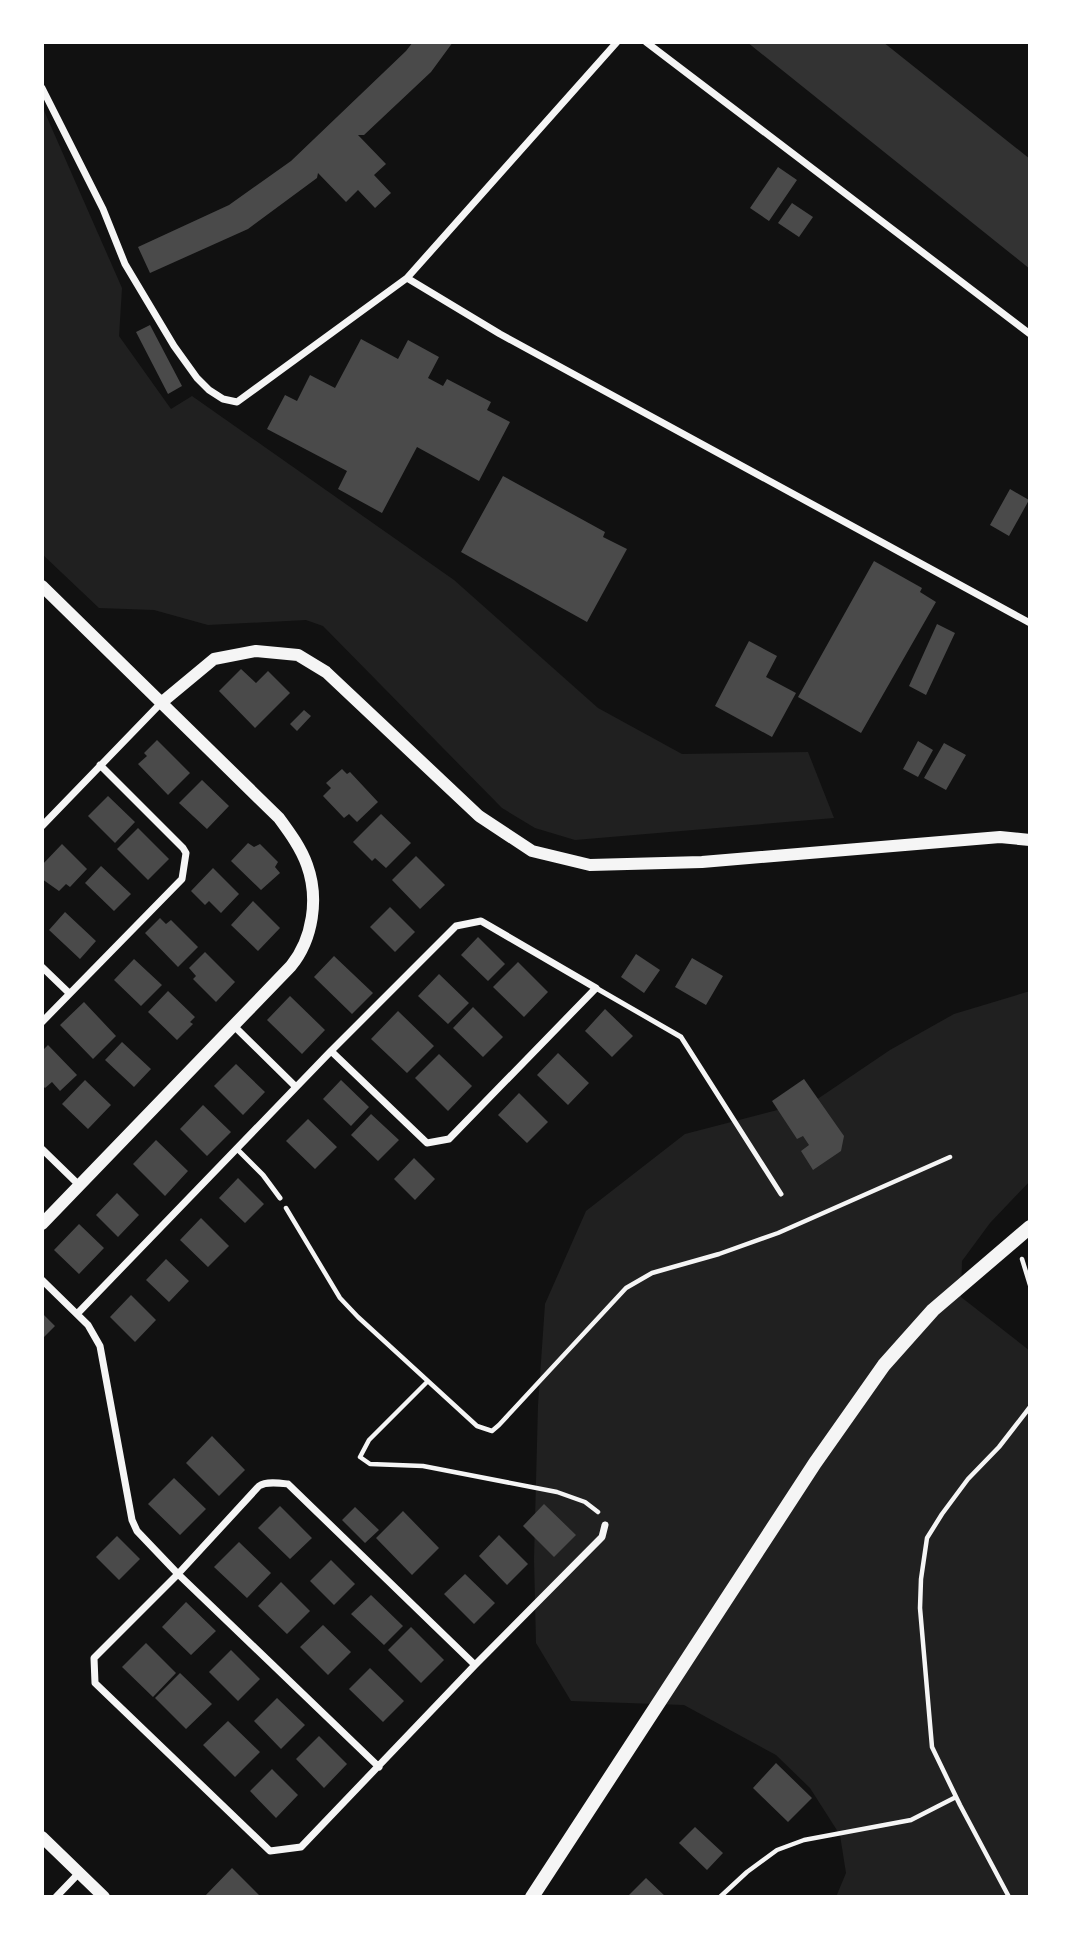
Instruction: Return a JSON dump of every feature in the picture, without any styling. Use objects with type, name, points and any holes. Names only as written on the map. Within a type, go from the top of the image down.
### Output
[{"type":"main road","points":[[532,1897],[815,1462],[884,1365],[933,1310],[1030,1227]]},
{"type":"street","points":[[42,88],[103,209],[125,264],[174,346],[197,378],[223,399],[237,402],[407,278],[617,42]]},
{"type":"street","points":[[646,42],[1030,334]]},
{"type":"street","points":[[407,278],[500,334],[1030,623]]},
{"type":"street","points":[[42,586],[279,818],[294,838],[310,874],[311,920],[300,952],[291,966],[42,1224]]},
{"type":"street","points":[[42,826],[161,703],[214,659],[256,651],[298,655],[326,672],[479,816],[532,851],[590,865],[702,862],[1000,837],[1030,839]]},
{"type":"street","points":[[42,1022],[182,879],[186,853],[183,848],[100,765]]},
{"type":"street","points":[[77,1314],[331,1051],[456,926],[481,921],[596,988],[449,1139],[427,1143],[331,1051]]},
{"type":"street","points":[[42,967],[69,993]]},
{"type":"street","points":[[234,1026],[296,1087]]},
{"type":"street","points":[[42,1149],[79,1185]]},
{"type":"street","points":[[42,1280],[88,1325],[100,1346],[134,1526],[178,1574],[379,1767]]},
{"type":"street","points":[[475,1665],[288,1484],[259,1486],[178,1574],[94,1658],[95,1683],[270,1851],[301,1847],[602,1537],[605,1525]]},
{"type":"street","points":[[42,1837],[104,1897]]},
{"type":"street","points":[[56,1897],[79,1873]]},
{"type":"lane","points":[[596,988],[681,1037],[781,1194]]},
{"type":"lane","points":[[236,1149],[263,1175],[280,1198]]},
{"type":"path","points":[[280,1198],[340,1298],[484,1430],[496,1429],[626,1288],[652,1273],[719,1254],[778,1233],[950,1157]]},
{"type":"path","points":[[428,1381],[369,1440],[360,1457],[363,1461],[370,1464],[423,1466],[557,1492],[585,1502],[597,1511],[605,1525]]},
{"type":"path","points":[[1010,1897],[932,1747],[920,1608],[921,1579],[927,1538],[968,1479],[999,1447],[1030,1407]]},
{"type":"path","points":[[720,1897],[747,1872],[777,1850],[804,1840],[911,1820],[956,1797]]},
{"type":"shaded area","points":[[747,42],[883,42],[1030,159],[1030,269]]},
{"type":"shaded area","points":[[42,106],[122,288],[119,336],[171,409],[192,396],[454,580],[598,708],[682,754],[808,752],[834,818],[575,840],[535,828],[502,808],[323,626],[306,620],[208,625],[154,610],[99,608],[42,554]]},
{"type":"shaded area","points":[[1030,991],[1030,1181],[990,1223],[962,1261],[961,1297],[1030,1351],[1030,1897],[836,1897],[846,1873],[840,1835],[810,1788],[776,1755],[684,1705],[571,1701],[536,1643],[534,1559],[538,1405],[545,1304],[586,1211],[685,1134],[816,1100],[890,1050],[954,1014]]},
{"type":"building","points":[[413,42],[453,42],[431,72],[364,135],[358,135],[386,164],[374,175],[391,193],[375,208],[358,190],[346,202],[318,173],[317,178],[248,229],[150,273],[138,247],[229,205],[291,161]]},
{"type":"building","points":[[778,167],[797,180],[769,221],[750,208]]},
{"type":"building","points":[[792,203],[813,217],[799,237],[778,223]]},
{"type":"building","points":[[150,325],[182,386],[168,394],[136,332]]},
{"type":"building","points":[[361,339],[398,359],[408,340],[439,357],[428,378],[443,386],[447,379],[491,402],[487,410],[510,422],[479,481],[417,447],[382,513],[338,489],[347,471],[267,429],[285,395],[297,401],[310,375],[335,388]]},
{"type":"building","points":[[503,476],[605,532],[603,537],[627,549],[587,622],[461,552]]},
{"type":"building","points":[[1010,489],[1029,500],[1009,536],[990,525]]},
{"type":"building","points":[[874,561],[922,588],[920,592],[936,602],[861,733],[798,697]]},
{"type":"building","points":[[937,624],[955,633],[926,695],[909,686]]},
{"type":"building","points":[[749,641],[777,656],[766,677],[796,693],[772,737],[715,706]]},
{"type":"building","points":[[241,669],[256,683],[268,671],[290,693],[255,728],[219,691]]},
{"type":"building","points":[[304,710],[311,716],[297,731],[290,724]]},
{"type":"building","points":[[157,740],[190,773],[168,795],[138,764],[147,756],[144,753]]},
{"type":"building","points":[[918,741],[933,750],[918,777],[903,769]]},
{"type":"building","points":[[944,743],[966,755],[946,790],[924,778]]},
{"type":"building","points":[[342,769],[347,774],[350,772],[378,802],[357,822],[349,814],[344,818],[323,796],[331,788],[326,783]]},
{"type":"building","points":[[202,780],[229,806],[207,829],[179,803]]},
{"type":"building","points":[[108,796],[135,822],[115,843],[88,816]]},
{"type":"building","points":[[381,814],[411,843],[386,868],[375,858],[372,861],[353,842]]},
{"type":"building","points":[[138,828],[169,859],[148,880],[117,849]]},
{"type":"building","points":[[248,843],[254,847],[260,844],[278,862],[275,867],[280,873],[261,890],[231,861]]},
{"type":"building","points":[[62,844],[87,869],[70,887],[66,884],[59,891],[42,879],[42,865]]},
{"type":"building","points":[[416,856],[445,885],[420,909],[392,880]]},
{"type":"building","points":[[101,866],[131,894],[114,911],[85,883]]},
{"type":"building","points":[[213,868],[239,894],[221,913],[209,901],[205,905],[191,891]]},
{"type":"building","points":[[253,901],[280,928],[258,951],[231,925]]},
{"type":"building","points":[[390,907],[415,932],[395,952],[370,927]]},
{"type":"building","points":[[65,912],[96,941],[80,959],[49,930]]},
{"type":"building","points":[[160,918],[166,924],[171,920],[198,947],[178,967],[145,933]]},
{"type":"building","points":[[478,937],[505,964],[488,981],[461,955]]},
{"type":"building","points":[[205,952],[235,982],[216,1002],[193,979],[196,976],[189,968]]},
{"type":"building","points":[[636,954],[660,970],[644,993],[621,977]]},
{"type":"building","points":[[334,956],[373,993],[352,1014],[314,977]]},
{"type":"building","points":[[692,958],[723,976],[706,1005],[675,987]]},
{"type":"building","points":[[134,959],[162,985],[141,1006],[114,980]]},
{"type":"building","points":[[518,962],[548,992],[524,1017],[493,987]]},
{"type":"building","points":[[439,974],[469,1003],[448,1024],[418,996]]},
{"type":"building","points":[[168,991],[195,1017],[190,1022],[193,1024],[177,1040],[148,1012]]},
{"type":"building","points":[[290,996],[325,1030],[302,1054],[267,1020]]},
{"type":"building","points":[[84,1002],[116,1036],[93,1059],[60,1025]]},
{"type":"building","points":[[473,1007],[503,1037],[483,1057],[453,1028]]},
{"type":"building","points":[[605,1009],[633,1036],[612,1057],[585,1031]]},
{"type":"building","points":[[398,1011],[434,1046],[407,1073],[371,1039]]},
{"type":"building","points":[[122,1042],[151,1069],[134,1087],[105,1060]]},
{"type":"building","points":[[48,1045],[77,1075],[60,1091],[52,1082],[45,1088],[42,1085],[42,1051]]},
{"type":"building","points":[[558,1053],[589,1083],[568,1105],[537,1075]]},
{"type":"building","points":[[439,1054],[472,1086],[448,1111],[415,1078]]},
{"type":"building","points":[[236,1064],[265,1092],[243,1115],[214,1086]]},
{"type":"building","points":[[804,1079],[844,1136],[841,1151],[813,1170],[801,1151],[809,1145],[803,1136],[797,1139],[772,1101]]},
{"type":"building","points":[[85,1080],[111,1105],[88,1129],[62,1104]]},
{"type":"building","points":[[341,1080],[369,1107],[351,1126],[323,1099]]},
{"type":"building","points":[[519,1093],[548,1122],[527,1143],[498,1115]]},
{"type":"building","points":[[203,1105],[231,1132],[207,1156],[180,1129]]},
{"type":"building","points":[[371,1114],[399,1140],[378,1161],[351,1135]]},
{"type":"building","points":[[308,1119],[337,1147],[315,1169],[286,1141]]},
{"type":"building","points":[[156,1140],[188,1171],[165,1196],[133,1164]]},
{"type":"building","points":[[414,1158],[435,1179],[415,1200],[394,1179]]},
{"type":"building","points":[[238,1178],[264,1204],[245,1223],[219,1198]]},
{"type":"building","points":[[117,1193],[139,1215],[118,1237],[96,1215]]},
{"type":"building","points":[[201,1218],[229,1246],[208,1267],[180,1240]]},
{"type":"building","points":[[79,1224],[104,1248],[79,1274],[54,1250]]},
{"type":"building","points":[[166,1259],[189,1281],[169,1302],[146,1280]]},
{"type":"building","points":[[131,1295],[156,1320],[135,1342],[110,1317]]},
{"type":"building","points":[[42,1313],[55,1326],[42,1339]]},
{"type":"building","points":[[212,1436],[245,1470],[219,1496],[186,1463]]},
{"type":"building","points":[[174,1478],[206,1509],[180,1535],[148,1504]]},
{"type":"building","points":[[544,1504],[576,1535],[554,1557],[523,1526]]},
{"type":"building","points":[[280,1506],[312,1538],[290,1559],[258,1528]]},
{"type":"building","points":[[355,1507],[379,1530],[365,1543],[342,1520]]},
{"type":"building","points":[[403,1511],[439,1548],[412,1575],[376,1538]]},
{"type":"building","points":[[499,1535],[528,1564],[507,1585],[479,1556]]},
{"type":"building","points":[[117,1536],[140,1559],[119,1580],[96,1557]]},
{"type":"building","points":[[239,1542],[271,1573],[247,1598],[214,1567]]},
{"type":"building","points":[[331,1560],[355,1584],[334,1605],[310,1581]]},
{"type":"building","points":[[465,1574],[495,1603],[474,1624],[444,1594]]},
{"type":"building","points":[[281,1582],[310,1611],[287,1634],[258,1606]]},
{"type":"building","points":[[371,1595],[403,1626],[384,1645],[351,1614]]},
{"type":"building","points":[[186,1602],[216,1631],[191,1655],[162,1627]]},
{"type":"building","points":[[323,1625],[351,1652],[328,1675],[300,1647]]},
{"type":"building","points":[[411,1627],[444,1660],[421,1683],[388,1650]]},
{"type":"building","points":[[146,1643],[176,1673],[153,1697],[122,1667]]},
{"type":"building","points":[[231,1650],[260,1679],[238,1701],[209,1672]]},
{"type":"building","points":[[370,1668],[404,1701],[383,1722],[349,1689]]},
{"type":"building","points":[[180,1673],[212,1704],[186,1729],[155,1698]]},
{"type":"building","points":[[277,1698],[305,1725],[281,1749],[254,1721]]},
{"type":"building","points":[[228,1721],[260,1752],[235,1777],[203,1745]]},
{"type":"building","points":[[319,1736],[347,1764],[324,1788],[296,1759]]},
{"type":"building","points":[[776,1763],[812,1798],[788,1822],[753,1788]]},
{"type":"building","points":[[272,1769],[298,1795],[276,1818],[250,1791]]},
{"type":"building","points":[[695,1827],[723,1853],[707,1870],[679,1843]]},
{"type":"building","points":[[232,1868],[261,1897],[204,1897]]},
{"type":"building","points":[[646,1878],[666,1897],[627,1897]]}]
